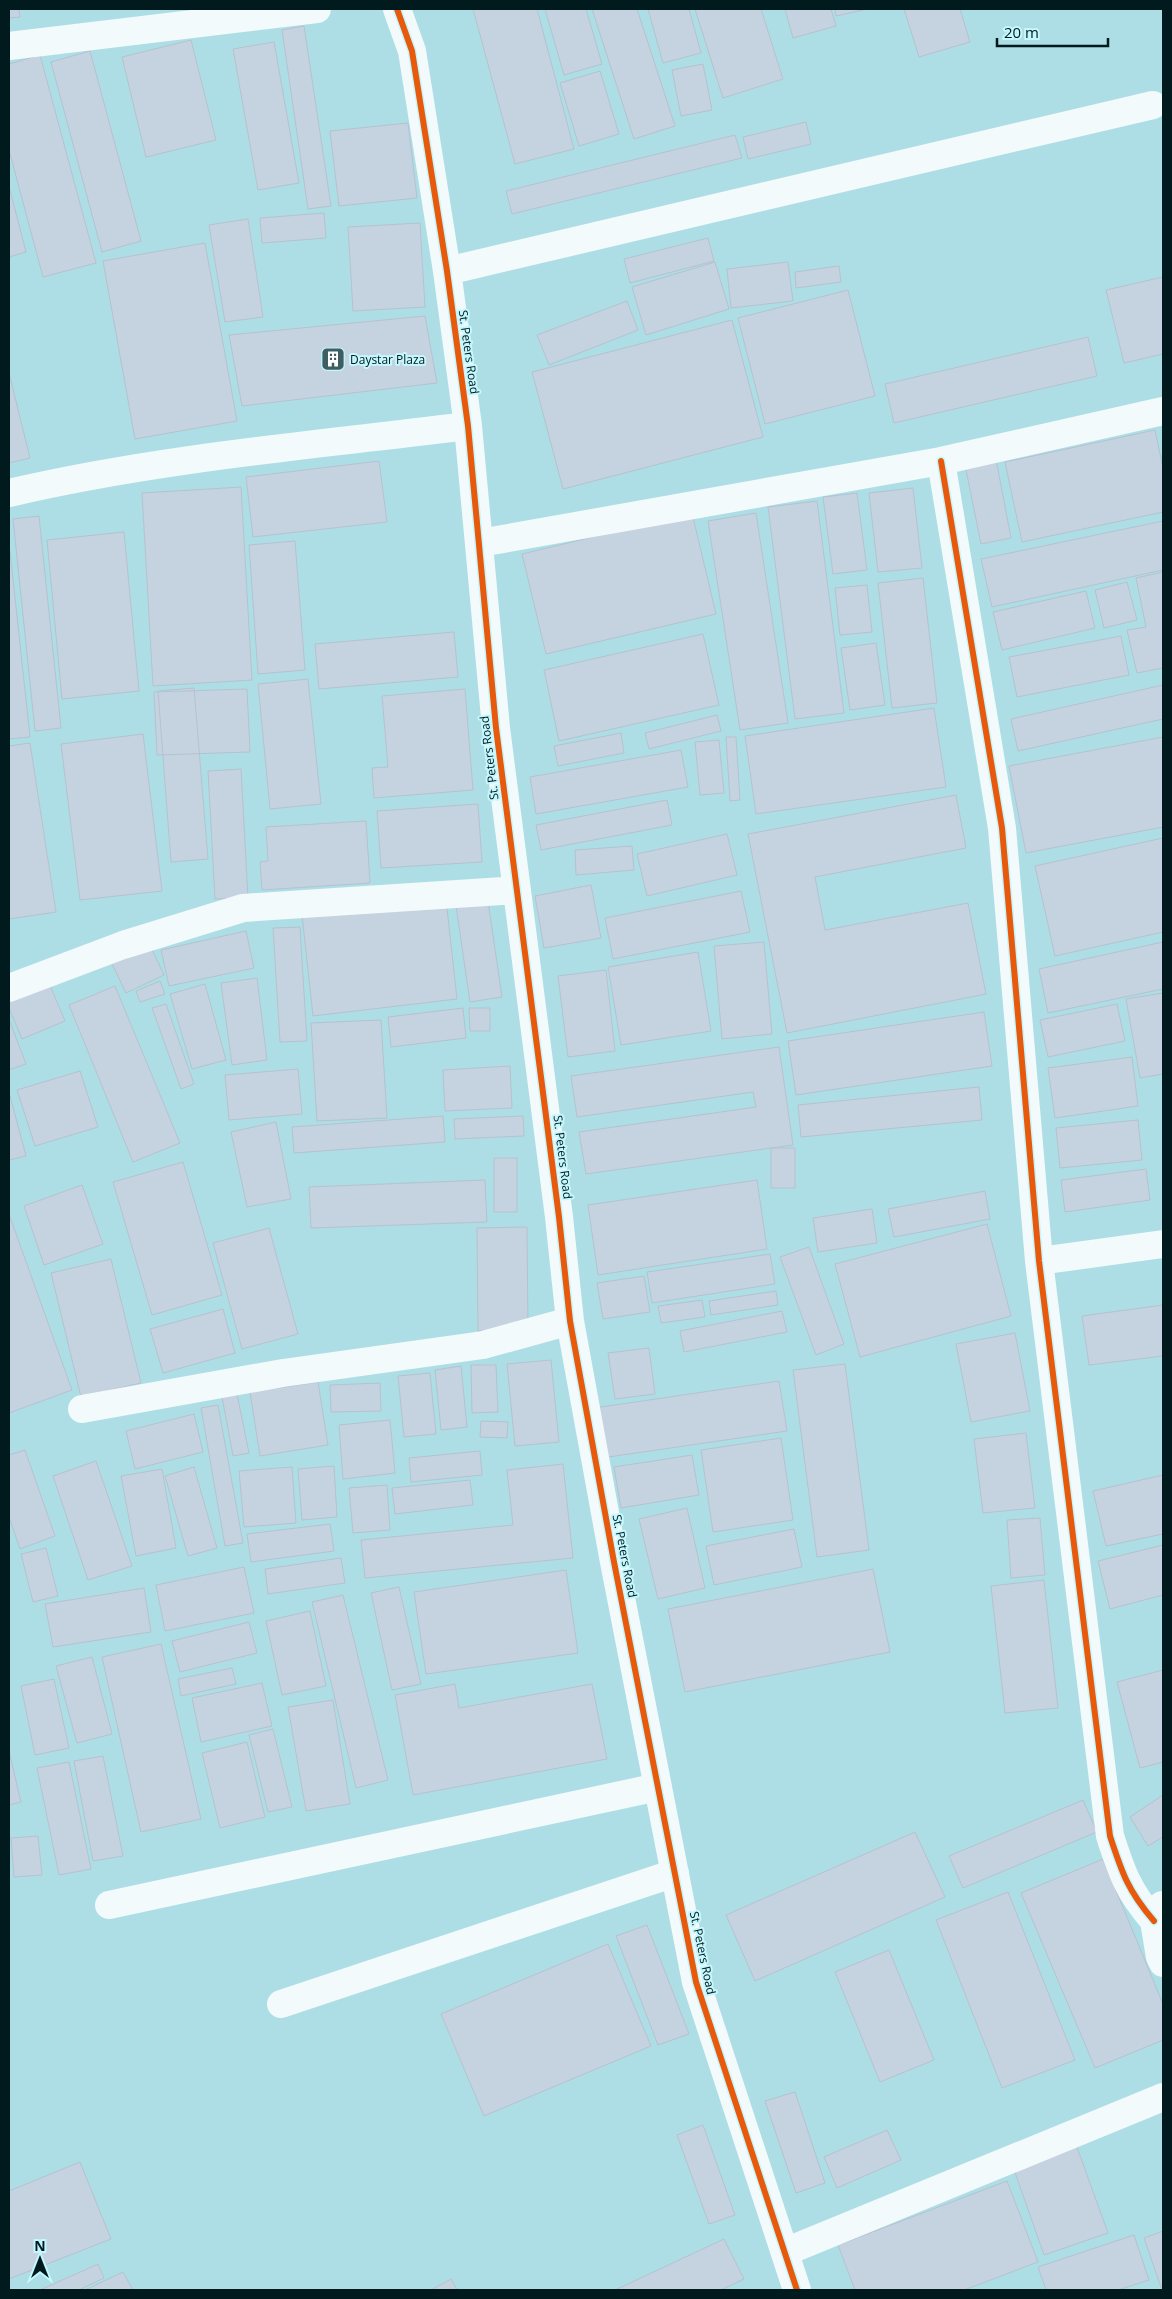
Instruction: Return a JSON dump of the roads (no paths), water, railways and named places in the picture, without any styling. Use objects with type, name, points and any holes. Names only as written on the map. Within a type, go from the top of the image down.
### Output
[{"type":"street","points":[[9,46],[317,9]]},
{"type":"street","name":"St. Peters Road","points":[[397,9],[412,50],[447,271],[468,426],[496,728],[559,1217],[570,1321],[614,1562],[696,1982],[797,2290]]},
{"type":"street","points":[[447,271],[1153,105]]},
{"type":"street","points":[[480,543],[941,461],[1163,411]]},
{"type":"street","points":[[9,493],[64,480],[233,455],[468,426]]},
{"type":"street","points":[[941,461],[1002,828],[1039,1261],[1110,1836],[1121,1872],[1136,1900],[1159,1912],[1160,1957],[1163,1963]]},
{"type":"street","points":[[9,988],[124,945],[243,908],[517,890]]},
{"type":"street","points":[[1039,1261],[1163,1244]]},
{"type":"street","points":[[82,1409],[283,1373],[483,1346],[570,1321]]},
{"type":"street","points":[[109,1906],[658,1787]]},
{"type":"street","points":[[281,2004],[675,1873]]},
{"type":"street","points":[[785,2252],[1163,2096]]},
{"type":"place","name":"Daystar Plaza","points":[[333,359]]}]
